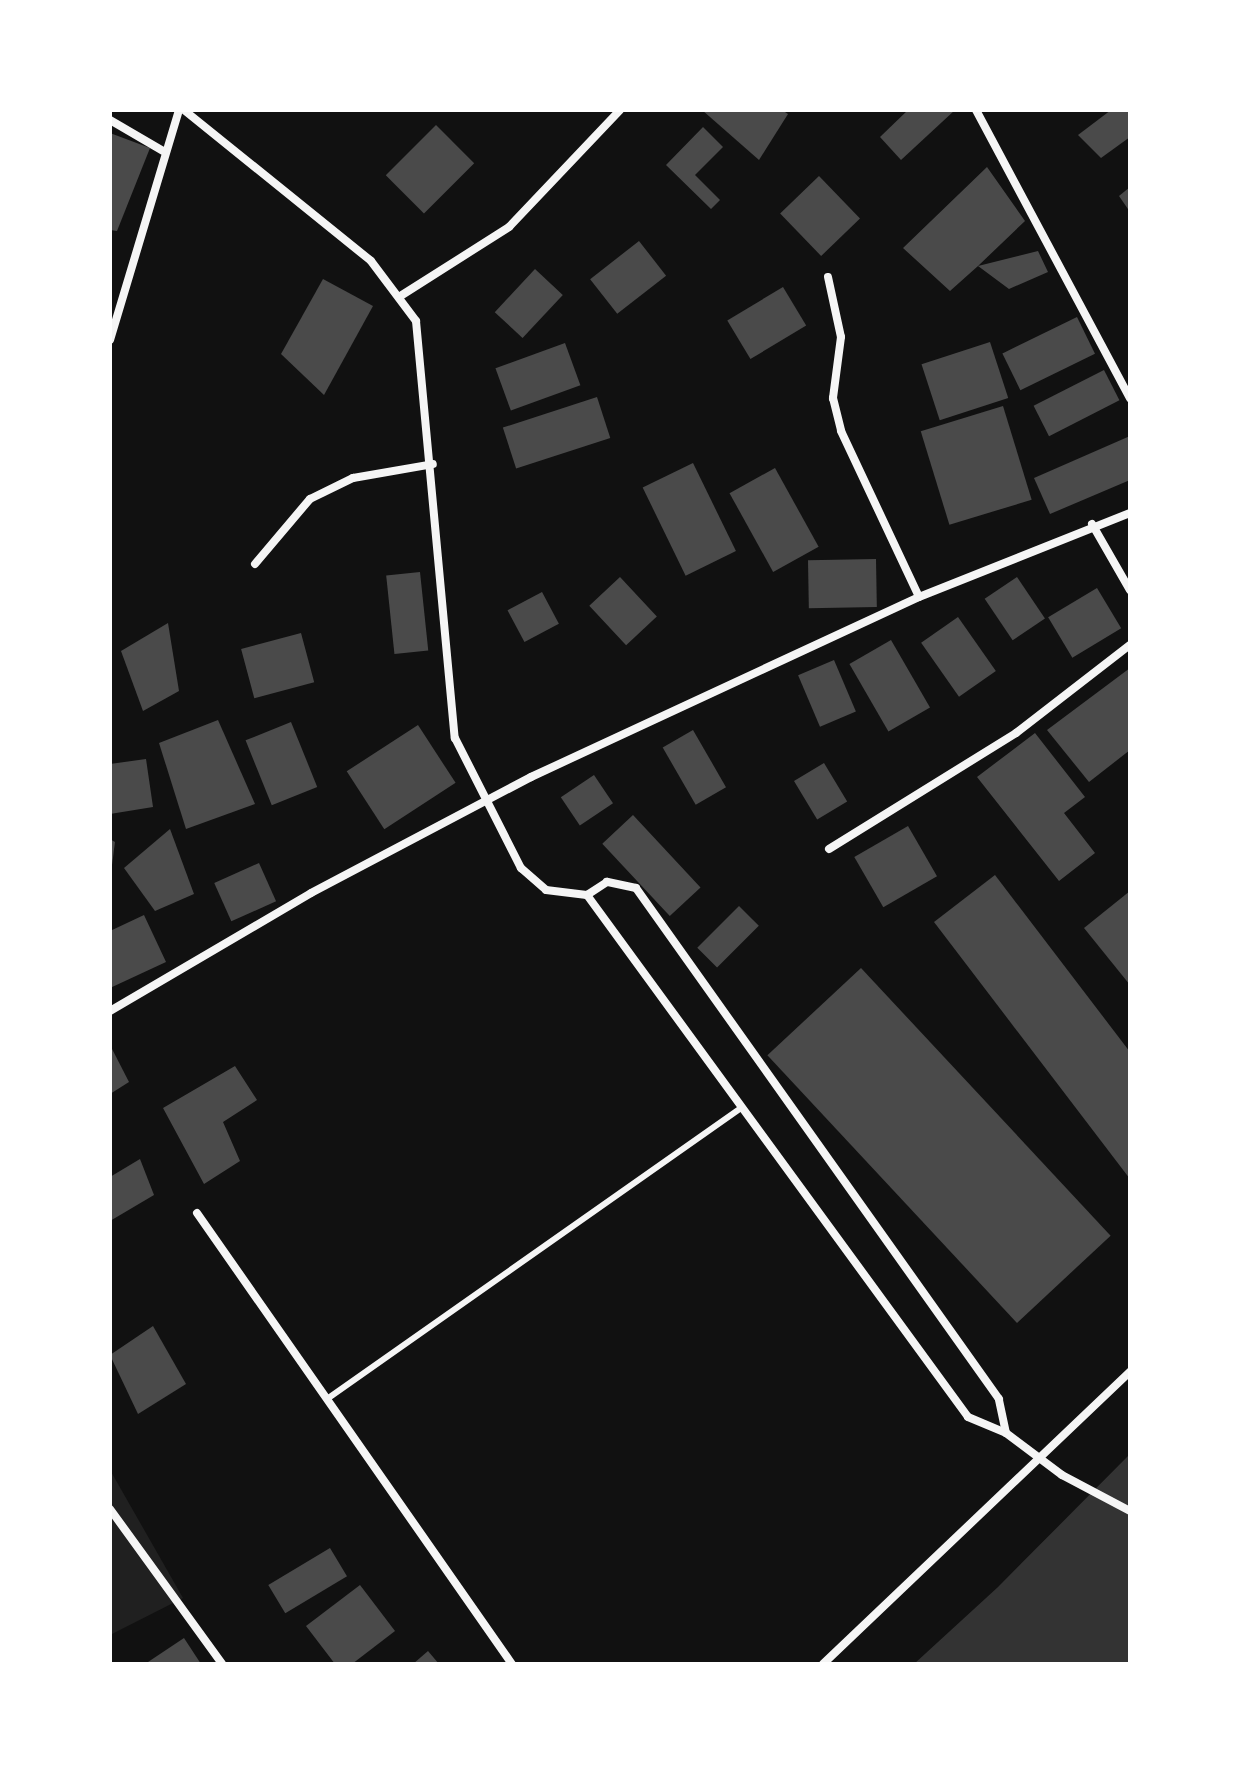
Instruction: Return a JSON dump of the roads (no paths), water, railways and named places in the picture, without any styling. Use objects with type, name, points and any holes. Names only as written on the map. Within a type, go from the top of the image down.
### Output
[{"type":"street","points":[[110,340],[163,151],[182,110],[371,261],[402,295],[416,321],[433,464],[455,738],[521,868],[546,890],[587,895],[607,882],[636,888],[999,1399],[1006,1433]]},
{"type":"street","points":[[402,295],[509,227],[620,110]]},
{"type":"street","points":[[976,110],[1130,398]]},
{"type":"street","points":[[110,120],[163,151]]},
{"type":"street","points":[[828,277],[841,337],[833,398],[841,431],[919,597]]},
{"type":"street","points":[[255,564],[310,499],[353,478],[433,464]]},
{"type":"street","points":[[110,1011],[487,800],[919,597],[1092,524],[1130,513]]},
{"type":"street","points":[[1092,524],[1130,590]]},
{"type":"street","points":[[829,849],[1016,733],[1130,645]]},
{"type":"street","points":[[587,895],[968,1417],[1006,1433],[1062,1475],[1130,1511]]},
{"type":"street","points":[[197,1213],[512,1664]]},
{"type":"street","points":[[823,1664],[1041,1461],[1130,1372]]},
{"type":"street","points":[[110,1509],[222,1664]]},
{"type":"lane","points":[[327,1399],[741,1108]]}]
